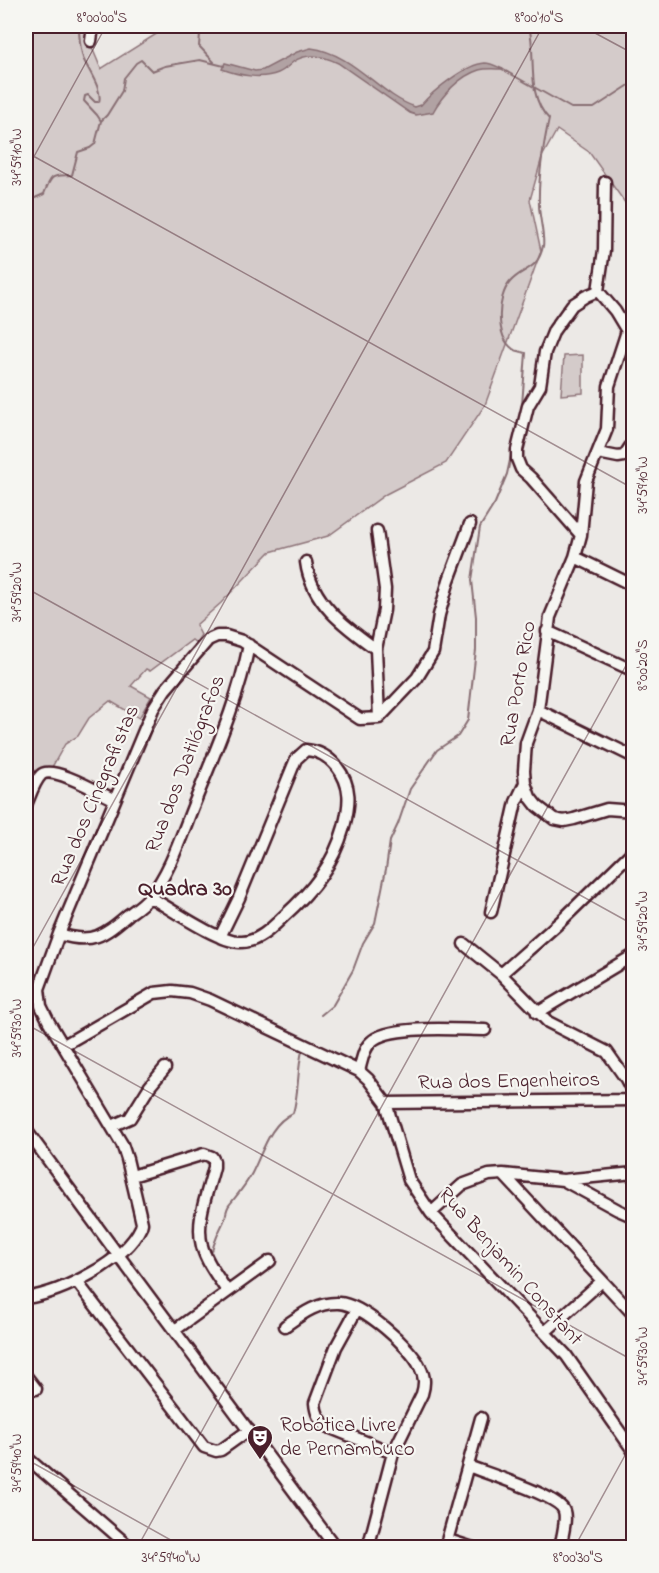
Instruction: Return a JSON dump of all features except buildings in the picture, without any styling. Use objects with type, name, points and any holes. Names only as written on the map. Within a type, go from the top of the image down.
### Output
[{"type":"street","points":[[91,41],[93,26]]},
{"type":"street","points":[[605,182],[604,250],[598,291],[615,311],[627,331]]},
{"type":"street","points":[[581,535],[521,469],[517,459],[522,422],[540,386],[545,352],[551,335],[572,305],[598,291]]},
{"type":"street","name":"Rua Porto Rico","points":[[491,912],[516,802],[525,783],[526,743],[538,710],[543,683],[547,631],[555,603],[575,556],[581,535],[586,482],[607,429],[609,386],[633,318]]},
{"type":"street","points":[[598,453],[624,456],[633,441]]},
{"type":"street","points":[[253,648],[360,719],[379,718],[417,678],[433,652],[439,615],[470,524]]},
{"type":"street","points":[[377,531],[385,589],[384,610],[376,648],[379,718]]},
{"type":"street","points":[[575,556],[633,586]]},
{"type":"street","points":[[306,562],[316,594],[353,632],[376,648]]},
{"type":"street","points":[[547,631],[633,671]]},
{"type":"street","name":"Rua dos Cinegrafistas","points":[[39,989],[59,934],[153,709],[165,690],[208,640],[217,636],[235,638],[253,648]]},
{"type":"street","name":"Rua dos Datilógrafos","points":[[59,934],[76,939],[90,939],[101,935],[150,897],[177,846],[253,648]]},
{"type":"street","points":[[538,710],[633,757]]},
{"type":"street","points":[[150,897],[220,937],[240,942],[254,940],[267,931],[305,896],[321,877],[333,858],[349,808],[349,789],[343,775],[333,761],[322,753],[306,750],[296,759],[291,768],[255,860],[220,937]]},
{"type":"street","points":[[26,805],[40,776],[48,772],[58,774],[115,801]]},
{"type":"street","points":[[525,783],[530,797],[537,806],[554,819],[574,819],[607,809],[633,811]]},
{"type":"street","points":[[501,975],[560,922],[633,850]]},
{"type":"street","points":[[464,944],[501,975],[537,1013],[559,1029],[607,1052],[622,1072],[633,1098]]},
{"type":"street","points":[[537,1013],[633,955]]},
{"type":"street","points":[[26,999],[39,989]]},
{"type":"street","points":[[26,1299],[77,1282],[119,1255],[135,1237],[142,1223],[124,1151],[112,1126],[41,1006],[39,989]]},
{"type":"street","name":"Rua Benjamin Constant","points":[[64,1045],[154,993],[172,991],[210,999],[359,1071],[379,1091],[386,1103],[409,1180],[431,1213],[546,1332],[581,1375],[633,1452]]},
{"type":"street","points":[[359,1071],[365,1049],[382,1035],[419,1030],[485,1030]]},
{"type":"street","points":[[112,1126],[130,1118],[150,1086],[165,1068]]},
{"type":"street","name":"Rua dos Engenheiros","points":[[386,1103],[633,1098]]},
{"type":"street","points":[[26,1130],[336,1548]]},
{"type":"street","points":[[132,1176],[204,1154],[212,1157],[214,1167],[201,1223],[201,1245],[209,1264],[226,1291]]},
{"type":"street","points":[[431,1213],[462,1185],[489,1175],[503,1174],[563,1180],[633,1173]]},
{"type":"street","points":[[503,1174],[633,1315]]},
{"type":"street","points":[[563,1180],[608,1206],[633,1217]]},
{"type":"street","points":[[175,1330],[270,1261]]},
{"type":"street","points":[[77,1282],[204,1447],[216,1451],[221,1450],[249,1430]]},
{"type":"street","points":[[546,1332],[601,1282]]},
{"type":"street","points":[[285,1326],[309,1309],[342,1303],[372,1319],[402,1344],[419,1365],[423,1375],[422,1394],[393,1453],[368,1548]]},
{"type":"street","points":[[357,1309],[336,1347],[315,1403],[319,1419],[326,1426],[393,1453]]},
{"type":"street","points":[[26,1376],[36,1389]]},
{"type":"street","points":[[472,1548],[447,1544],[481,1418]]},
{"type":"street","points":[[26,1457],[131,1548]]},
{"type":"street","points":[[468,1466],[549,1497],[562,1506],[566,1513],[560,1548]]},
{"type":"shaded area","points":[[26,26],[89,26],[88,38],[101,69],[169,26],[633,26],[633,214],[589,152],[557,130],[542,157],[530,200],[541,251],[485,405],[446,463],[386,494],[328,536],[270,552],[221,603],[196,625],[201,635],[196,643],[192,640],[150,671],[146,669],[131,686],[151,697],[139,718],[110,701],[89,718],[78,736],[65,744],[52,767],[41,768],[26,796]]},
{"type":"shaded area","points":[[311,48],[341,58],[389,93],[415,107],[421,105],[442,86],[469,68],[485,63],[503,69],[485,69],[472,73],[452,87],[433,112],[416,115],[327,58],[304,57],[280,72],[264,76],[242,75],[222,69],[225,63],[255,71],[263,70],[297,52]]},
{"type":"shaded area","points":[[583,355],[583,393],[561,395],[564,356]]},
{"type":"waterway","points":[[79,26],[83,58],[100,97],[99,102],[95,102],[88,95],[85,96],[84,101],[101,121]]},
{"type":"waterway","points":[[193,26],[200,34],[199,46],[214,62]]},
{"type":"waterway","points":[[321,1015],[333,1005],[353,970],[363,943],[375,923],[390,841],[410,789],[437,750],[458,736],[468,720],[476,650],[476,617],[472,580],[480,527],[495,503],[507,474],[522,405],[526,353],[514,350],[507,343],[501,326],[500,306],[510,282],[538,260],[543,246],[539,183],[549,119],[542,109],[534,87],[529,26]]},
{"type":"waterway","points":[[26,202],[44,194],[54,177],[72,175],[78,152],[95,144],[101,121],[122,91],[124,78],[136,63],[141,60],[152,71],[165,66],[200,60],[224,66]]},
{"type":"waterway","points":[[502,69],[571,108],[594,108],[634,82]]},
{"type":"waterway","points":[[212,1251],[228,1208],[250,1177],[272,1131],[293,1113],[302,1051]]},
{"type":"place","name":"Robótica Livre de Pernambuco","points":[[260,1461]]},
{"type":"district","name":"Quadra 30","points":[[185,890]]}]
